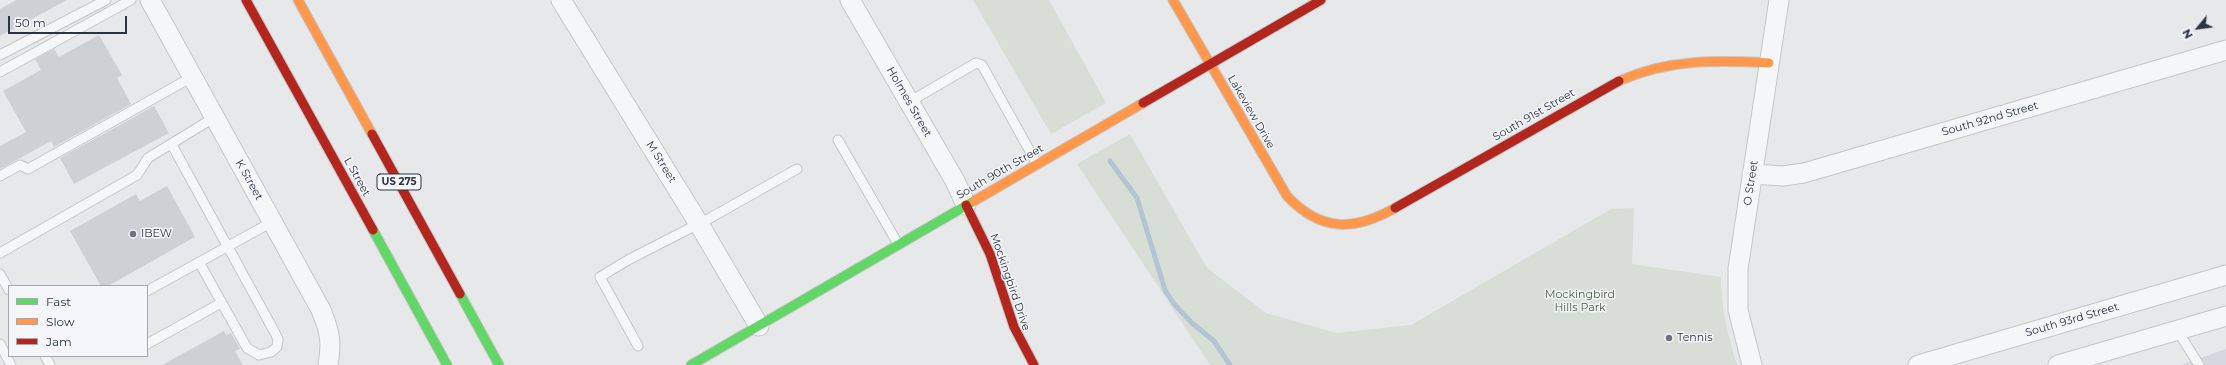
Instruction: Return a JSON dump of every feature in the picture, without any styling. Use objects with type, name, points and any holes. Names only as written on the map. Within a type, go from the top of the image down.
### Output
[{"type":"street","name":"K Street","points":[[150,0],[321,310],[329,329],[332,346],[328,365]]},
{"type":"street","name":"L Street","points":[[246,0],[447,365]]},
{"type":"street","name":"US 275","points":[[298,0],[499,365]]},
{"type":"street","name":"M Street","points":[[561,0],[699,224],[759,326]]},
{"type":"street","name":"Holmes Street","points":[[850,0],[966,205]]},
{"type":"street","name":"Lakeview Drive","points":[[1173,0],[1286,196],[1308,216],[1323,223]]},
{"type":"street","name":"South 90th Street","points":[[691,365],[1321,0]]},
{"type":"street","name":"O Street","points":[[1752,365],[1742,326],[1737,296],[1738,269],[1779,0]]},
{"type":"street","name":"South 92nd Street","points":[[1752,174],[1782,176],[1804,173],[2226,50]]},
{"type":"street","name":"South 91st Street","points":[[1323,223],[1352,225],[1385,214],[1609,86],[1636,73],[1659,65],[1683,61],[1709,60],[1769,63]]},
{"type":"street","name":"Mockingbird Drive","points":[[966,205],[991,259],[1007,313],[1015,333],[1034,365]]},
{"type":"street","name":"South 93rd Street","points":[[1918,365],[2226,275]]},
{"type":"street","points":[[2058,365],[2226,316]]},
{"type":"lane","points":[[0,55],[106,0]]},
{"type":"lane","points":[[0,72],[131,0]]},
{"type":"lane","points":[[909,102],[976,63],[982,65],[1037,164]]},
{"type":"lane","points":[[0,176],[20,165],[28,168],[192,77]]},
{"type":"lane","points":[[0,253],[137,175],[148,158],[215,117]]},
{"type":"lane","points":[[838,140],[898,244]]},
{"type":"lane","points":[[172,144],[274,331],[278,339],[277,347],[265,354],[259,355],[252,353],[247,348],[199,262]]},
{"type":"lane","points":[[638,346],[600,277],[628,260],[699,224],[797,169]]},
{"type":"lane","points":[[148,290],[272,222]]},
{"type":"lane","points":[[0,274],[8,288]]},
{"type":"lane","points":[[148,343],[221,303]]},
{"type":"lane","points":[[2177,330],[2198,365]]},
{"type":"lane","points":[[0,344],[12,365]]},
{"type":"shaded area","points":[[2226,349],[2226,365],[2180,365]]},
{"type":"green space","points":[[973,0],[1049,0],[1106,103],[1051,134]]},
{"type":"green space","name":"Mockingbird Hills Park","points":[[1130,134],[1207,268],[1266,313],[1336,333],[1411,325],[1611,209],[1634,208],[1632,264],[1721,277],[1722,300],[1737,365],[1210,365],[1077,164]]},
{"type":"building","points":[[16,0],[67,0],[0,36],[0,9]]},
{"type":"building","points":[[99,35],[122,75],[117,78],[131,104],[54,147],[51,141],[0,169],[0,146],[26,132],[3,91],[41,70],[35,59],[54,49],[59,57]]},
{"type":"building","points":[[154,106],[169,133],[74,184],[60,158]]},
{"type":"building","name":"IBEW","points":[[167,186],[195,237],[110,285],[100,285],[70,231],[136,194],[140,201]]},
{"type":"building","points":[[224,331],[226,335],[231,333],[240,349],[235,351],[243,365],[162,365]]},
{"type":"waterway","points":[[1110,161],[1137,198],[1165,290],[1174,304],[1192,323],[1214,341],[1230,365]]},
{"type":"traffic: fast","points":[[691,365],[974,201]]},
{"type":"traffic: fast","points":[[373,230],[447,365]]},
{"type":"traffic: fast","points":[[460,294],[499,365]]},
{"type":"traffic: slow","points":[[298,0],[372,134]]},
{"type":"traffic: slow","points":[[1173,0],[1287,196],[1299,208],[1325,222],[1338,224],[1351,224],[1365,221],[1380,216],[1395,208]]},
{"type":"traffic: slow","points":[[1619,81],[1656,68],[1674,65],[1730,61],[1769,63]]},
{"type":"traffic: slow","points":[[974,201],[1143,103]]},
{"type":"traffic: jam","points":[[246,0],[373,230]]},
{"type":"traffic: jam","points":[[1143,103],[1321,0]]},
{"type":"traffic: jam","points":[[1395,208],[1619,81]]},
{"type":"traffic: jam","points":[[372,134],[460,294]]},
{"type":"traffic: jam","points":[[966,205],[990,254],[1014,327],[1034,365]]},
{"type":"place","name":"IBEW","points":[[133,234]]},
{"type":"place","name":"Tennis","points":[[1669,338]]}]
